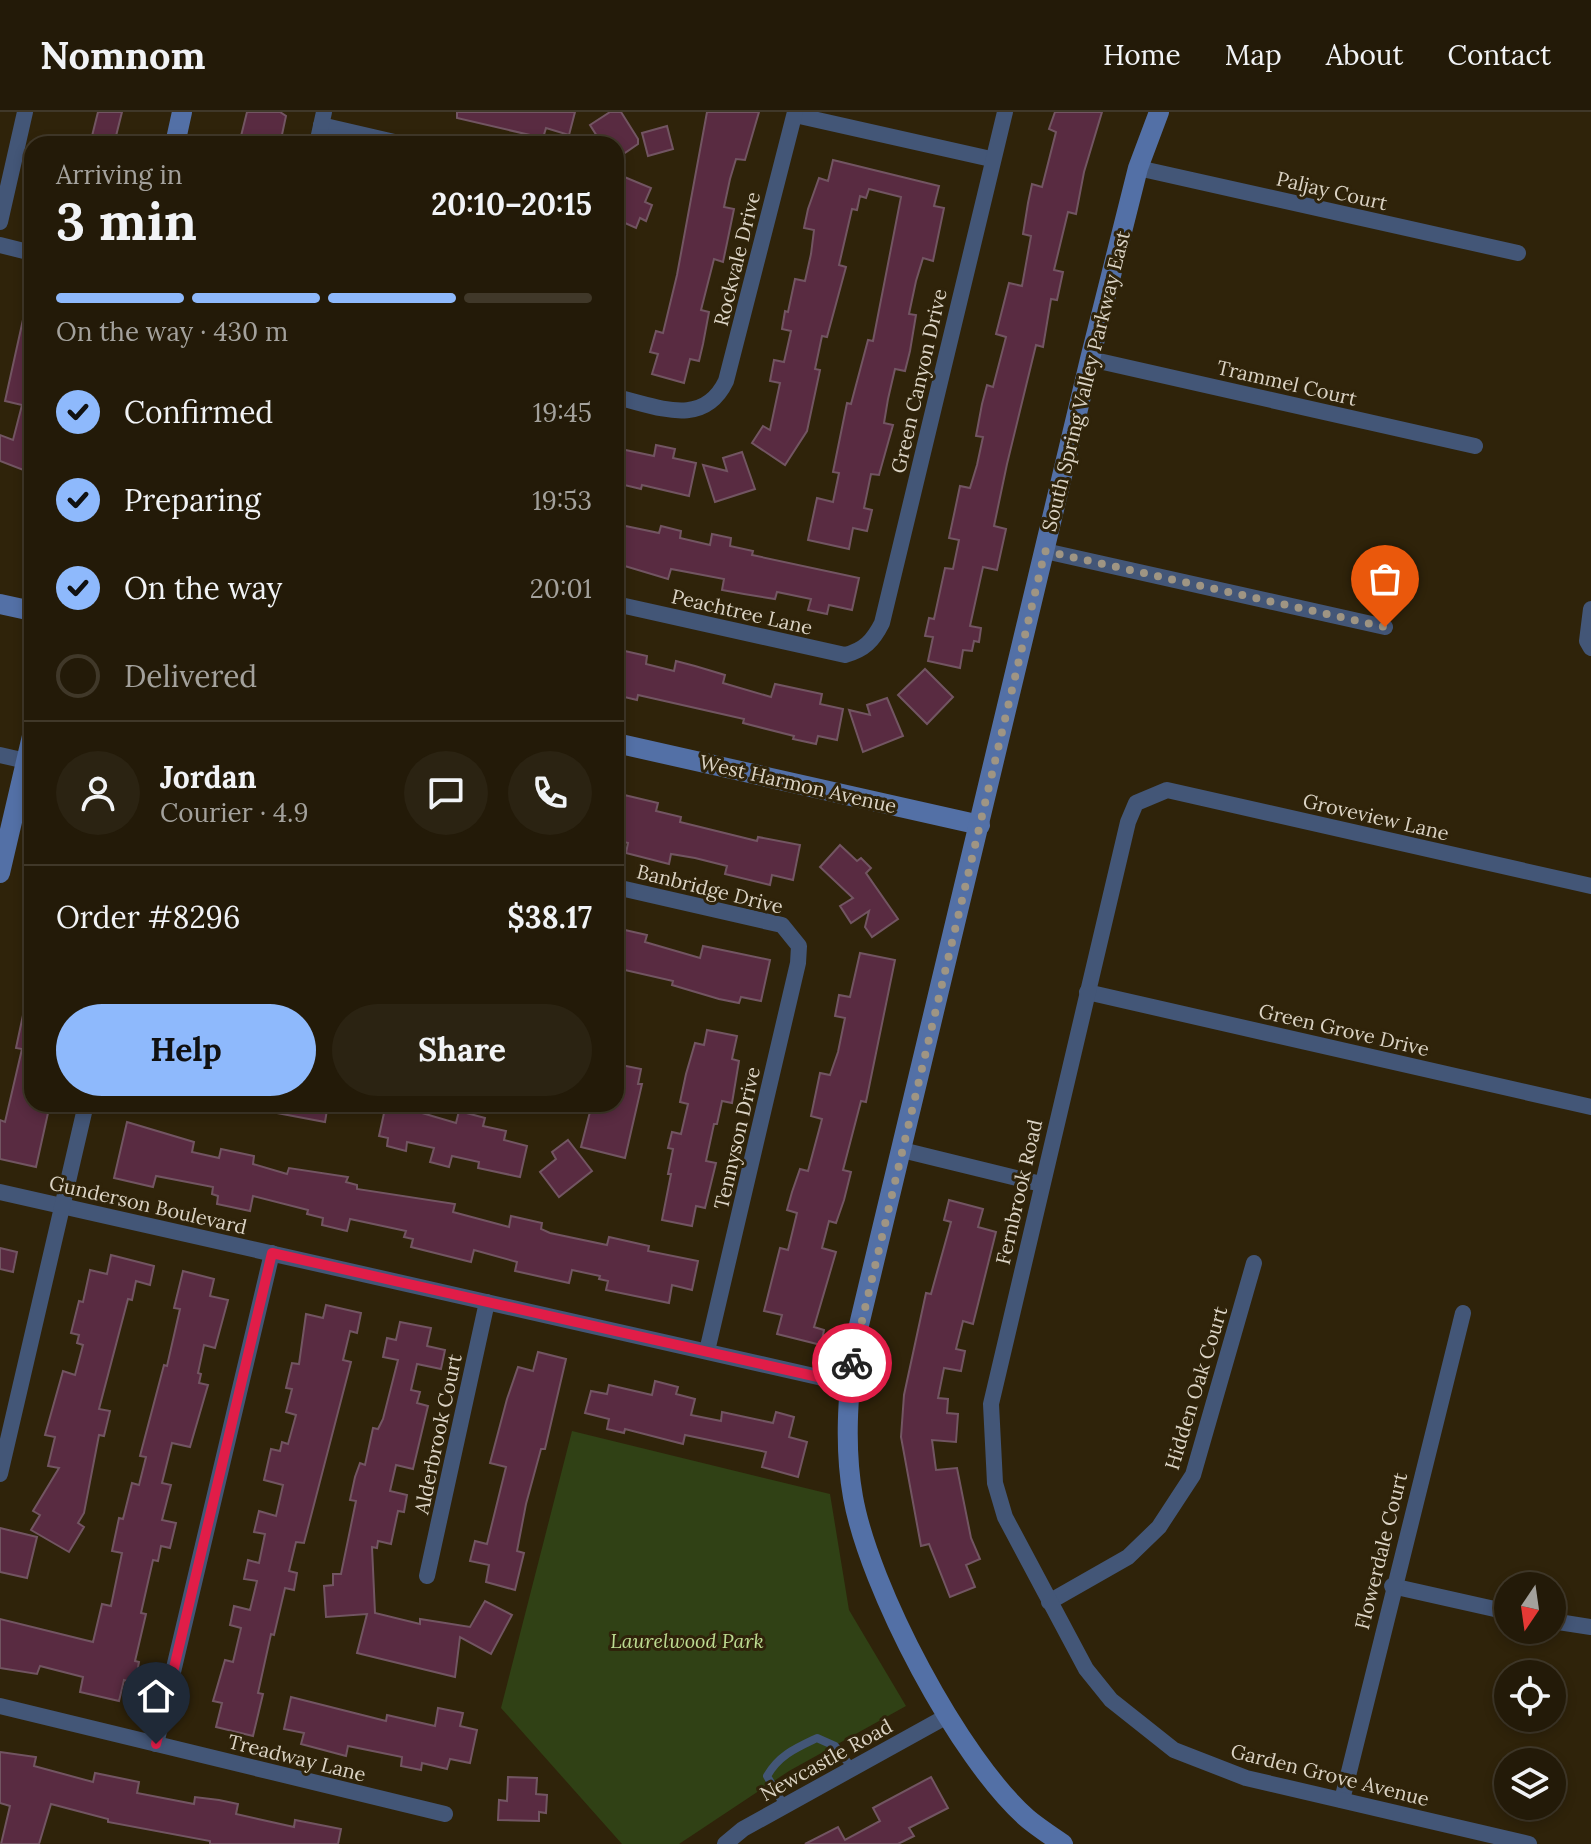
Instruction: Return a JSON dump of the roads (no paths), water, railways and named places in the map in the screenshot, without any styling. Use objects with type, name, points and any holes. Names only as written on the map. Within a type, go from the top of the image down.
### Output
[{"type":"street","points":[[0,222],[25,112]]},
{"type":"street","points":[[177,136],[182,112]]},
{"type":"street","name":"Green Canyon Drive","points":[[859,651],[873,640],[882,623],[991,159],[1005,112]]},
{"type":"street","name":"South Spring Valley Parkway East","points":[[1063,1844],[1027,1817],[971,1753],[891,1610],[866,1551],[853,1497],[847,1442],[849,1384],[854,1346],[1090,359],[1138,168],[1159,112]]},
{"type":"street","points":[[795,114],[991,159]]},
{"type":"street","name":"Rockvale Drive","points":[[624,399],[680,411],[705,408],[718,397],[726,381],[795,114]]},
{"type":"street","points":[[323,119],[377,136]]},
{"type":"street","name":"Paljay Court","points":[[1138,168],[1518,253]]},
{"type":"street","points":[[0,245],[24,251]]},
{"type":"street","name":"Trammel Court","points":[[1090,359],[1475,446]]},
{"type":"street","points":[[1045,551],[1385,627]]},
{"type":"street","points":[[0,604],[24,609]]},
{"type":"street","name":"Peachtree Lane","points":[[624,606],[845,655],[859,651]]},
{"type":"street","points":[[1591,609],[1587,641],[1591,648]]},
{"type":"street","name":"West Harmon Avenue","points":[[624,745],[980,825]]},
{"type":"street","points":[[0,755],[24,761]]},
{"type":"street","points":[[0,873],[24,770]]},
{"type":"street","name":"Groveview Lane","points":[[1152,794],[1167,790],[1591,886]]},
{"type":"street","name":"Fernbrook Road","points":[[1049,1602],[1005,1517],[995,1483],[991,1404],[1128,822],[1136,803],[1152,794]]},
{"type":"street","name":"Banbridge Drive","points":[[624,889],[782,925],[793,934]]},
{"type":"street","name":"Tennyson Drive","points":[[707,1351],[798,963],[799,946],[793,934]]},
{"type":"street","name":"Green Grove Drive","points":[[1087,992],[1591,1107]]},
{"type":"street","points":[[0,1474],[84,1112]]},
{"type":"street","points":[[902,1150],[1041,1184]]},
{"type":"street","name":"Gunderson Boulevard","points":[[0,1192],[849,1384]]},
{"type":"street","points":[[156,1744],[272,1253]]},
{"type":"street","name":"Hidden Oak Court","points":[[1049,1602],[1128,1557],[1159,1527],[1193,1475],[1254,1263]]},
{"type":"street","name":"Alderbrook Court","points":[[427,1576],[487,1302]]},
{"type":"street","name":"Flowerdale Court","points":[[1342,1800],[1392,1586],[1463,1313]]},
{"type":"street","points":[[1392,1586],[1494,1609]]},
{"type":"street","name":"Garden Grove Avenue","points":[[1049,1602],[1086,1669],[1111,1700],[1174,1750],[1246,1778],[1529,1844]]},
{"type":"street","points":[[1566,1623],[1591,1627]]},
{"type":"street","name":"Treadway Lane","points":[[0,1706],[445,1814]]},
{"type":"street","name":"Newcastle Road","points":[[725,1844],[785,1806],[949,1715]]},
{"type":"lane","points":[[785,1806],[767,1776],[776,1760],[794,1749],[817,1738],[835,1746],[852,1769]]},
{"type":"park label","name":"Laurelwood Park","points":[[687,1641]]}]
